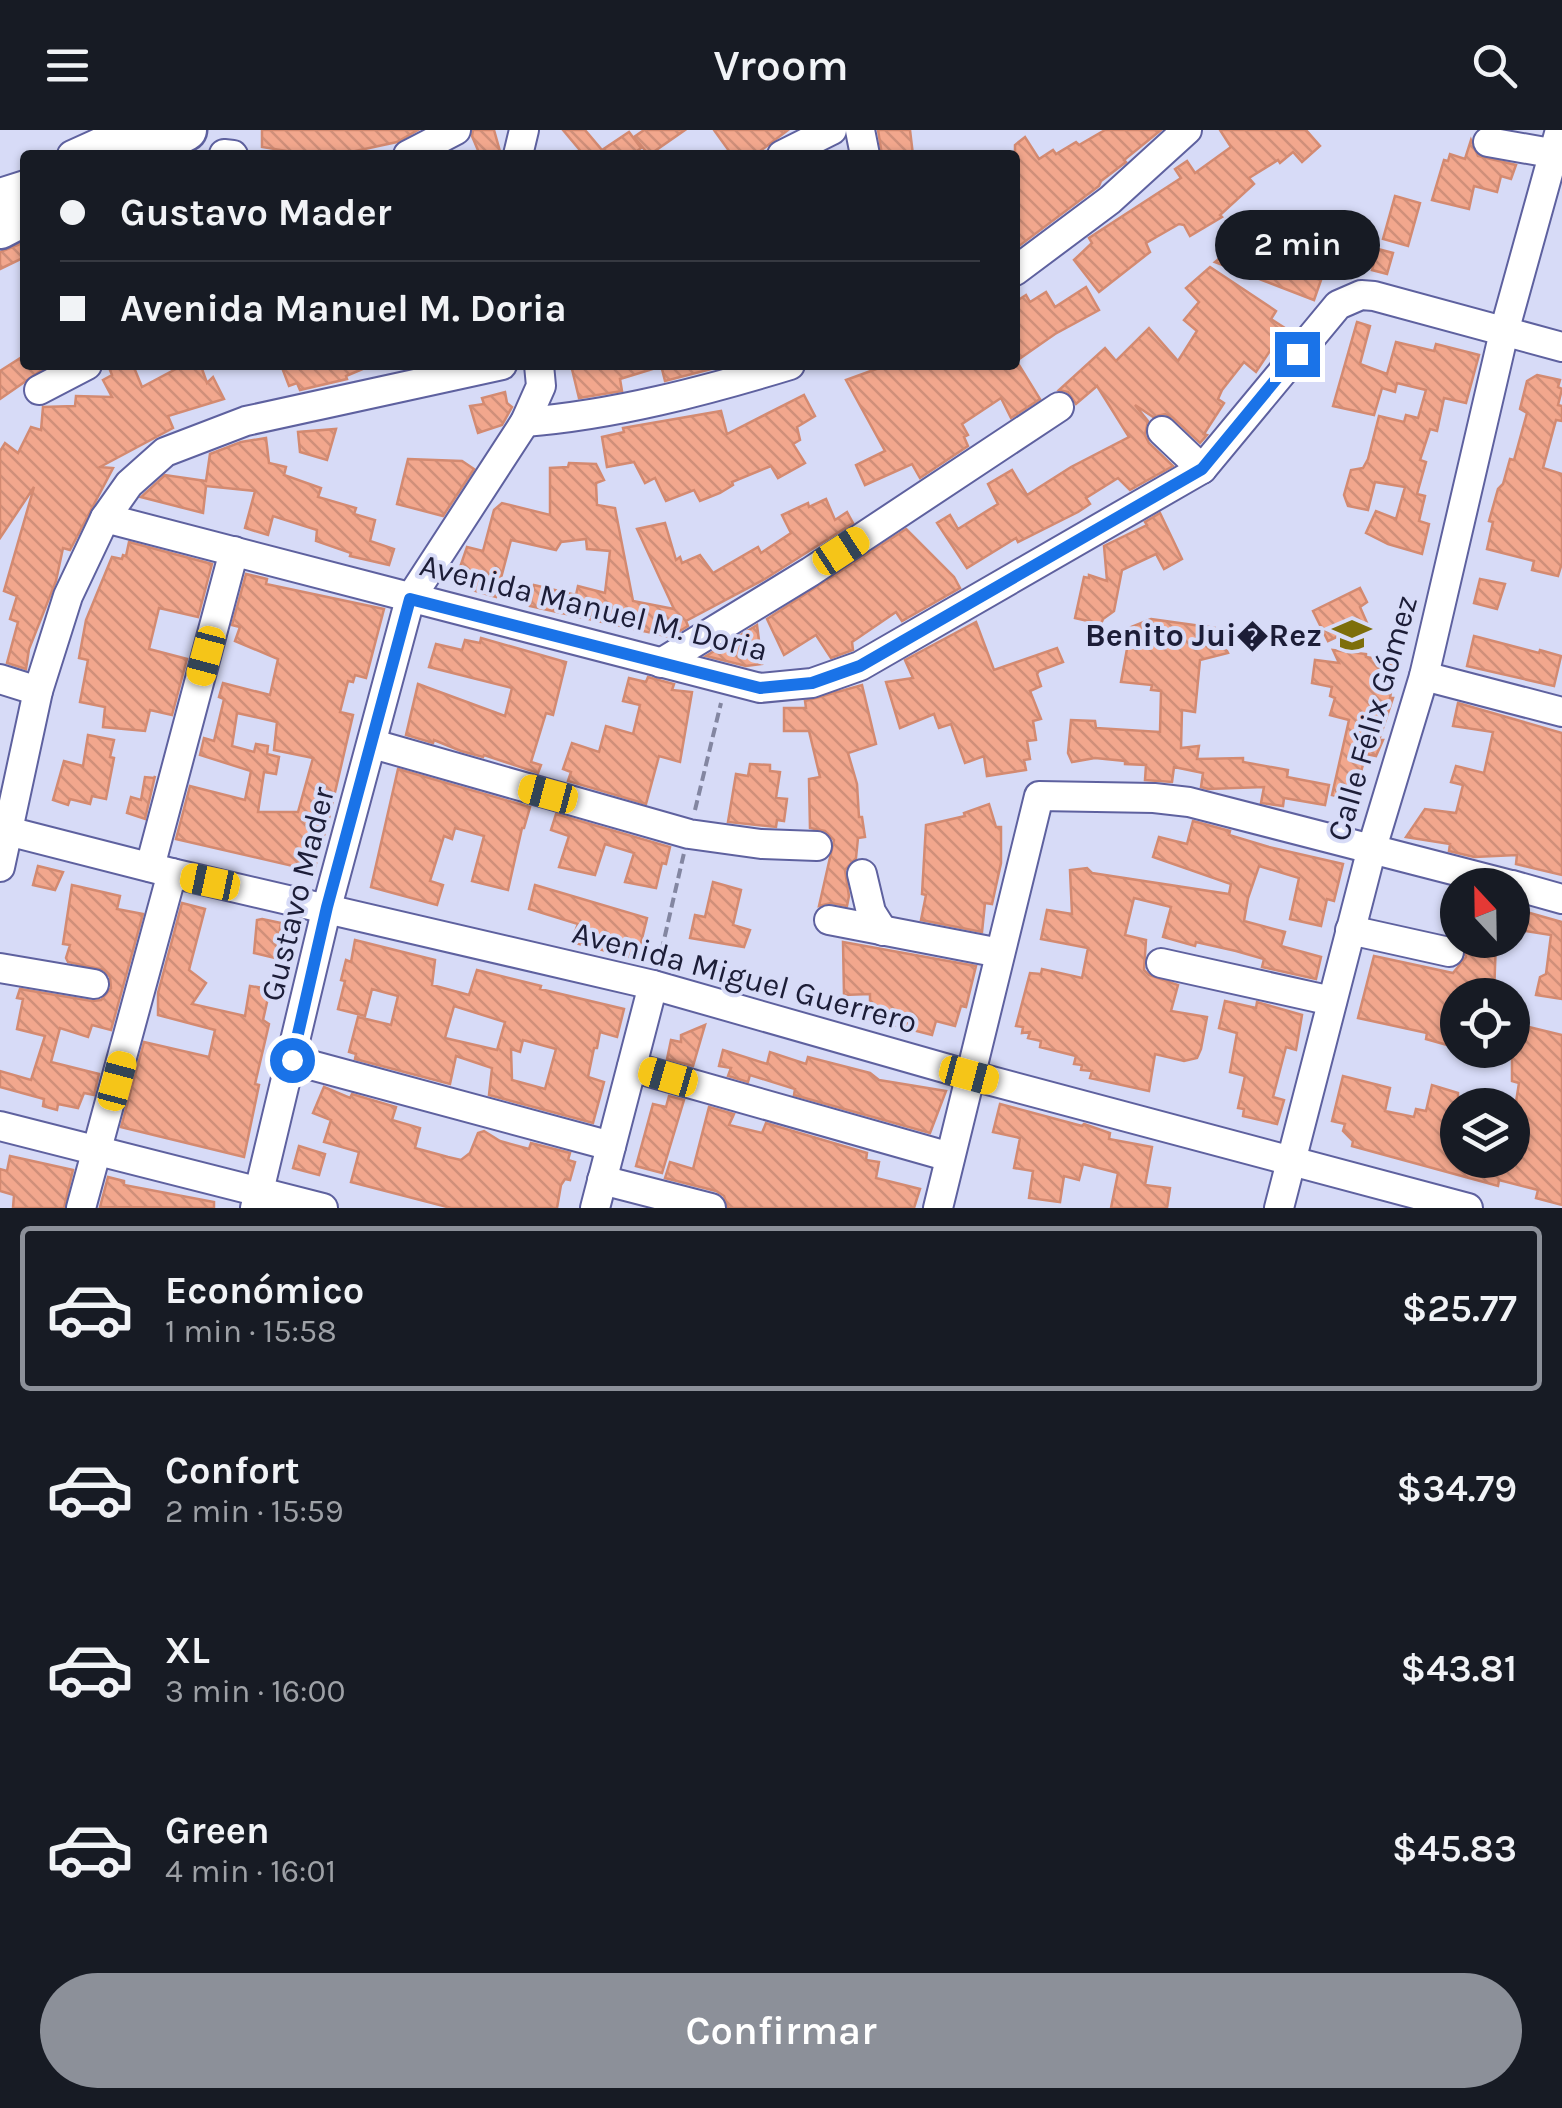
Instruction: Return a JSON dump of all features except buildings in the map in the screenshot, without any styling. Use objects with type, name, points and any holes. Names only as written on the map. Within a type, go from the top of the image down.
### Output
[{"type":"highway","points":[[109,150],[147,130]]},
{"type":"highway","points":[[148,150],[186,130]]},
{"type":"street","points":[[83,150],[127,130]]},
{"type":"street","points":[[416,144],[456,130]]},
{"type":"street","points":[[792,150],[832,130]]},
{"type":"street","points":[[1020,266],[1110,200],[1187,130]]},
{"type":"street","points":[[1488,142],[1529,152],[1559,146]]},
{"type":"street","name":"Calle Félix Gómez","points":[[1279,1208],[1372,848],[1424,676],[1504,332],[1559,146]]},
{"type":"street","name":"Avenida Manuel M. Doria","points":[[105,518],[760,688],[812,683],[860,666],[1202,469],[1338,305],[1361,295],[1400,301],[1504,332]]},
{"type":"street","points":[[1504,332],[1562,347]]},
{"type":"street","points":[[39,390],[77,370]]},
{"type":"street","points":[[0,867],[4,830],[38,690],[68,596],[105,518],[129,484],[165,452],[230,427],[480,370]]},
{"type":"street","name":"Gustavo Mader","points":[[257,1200],[327,907],[410,599],[525,422],[541,386],[539,370]]},
{"type":"street","points":[[525,422],[568,418],[773,370]]},
{"type":"street","points":[[660,663],[810,572],[1059,407]]},
{"type":"street","points":[[1162,431],[1202,469]]},
{"type":"street","points":[[81,1208],[98,1150],[234,551]]},
{"type":"street","points":[[1424,676],[1562,712]]},
{"type":"street","points":[[0,680],[38,690]]},
{"type":"street","points":[[373,744],[689,834],[761,844],[817,846]]},
{"type":"street","points":[[938,1208],[1039,796],[1189,802],[1448,868]]},
{"type":"street","name":"Avenida Miguel Guerrero","points":[[4,830],[654,985],[969,1075],[1468,1208]]},
{"type":"street","points":[[862,874],[871,912],[883,930]]},
{"type":"street","points":[[1530,890],[1562,898]]},
{"type":"street","points":[[830,920],[1000,953]]},
{"type":"street","points":[[1350,930],[1440,950]]},
{"type":"street","points":[[1160,962],[1332,1001]]},
{"type":"street","points":[[0,968],[94,984]]},
{"type":"street","points":[[595,1208],[654,985]]},
{"type":"street","points":[[292,1060],[612,1146]]},
{"type":"street","points":[[632,1067],[950,1157]]},
{"type":"street","points":[[0,1126],[98,1150],[257,1200],[323,1208]]},
{"type":"street","points":[[602,1180],[711,1208]]},
{"type":"place","name":"Benito Jui�Rez","points":[[1352,635]]},
{"type":"route","points":[[292,1060],[327,907],[410,599],[760,688],[812,683],[860,666],[1202,469],[1297,354]]}]
